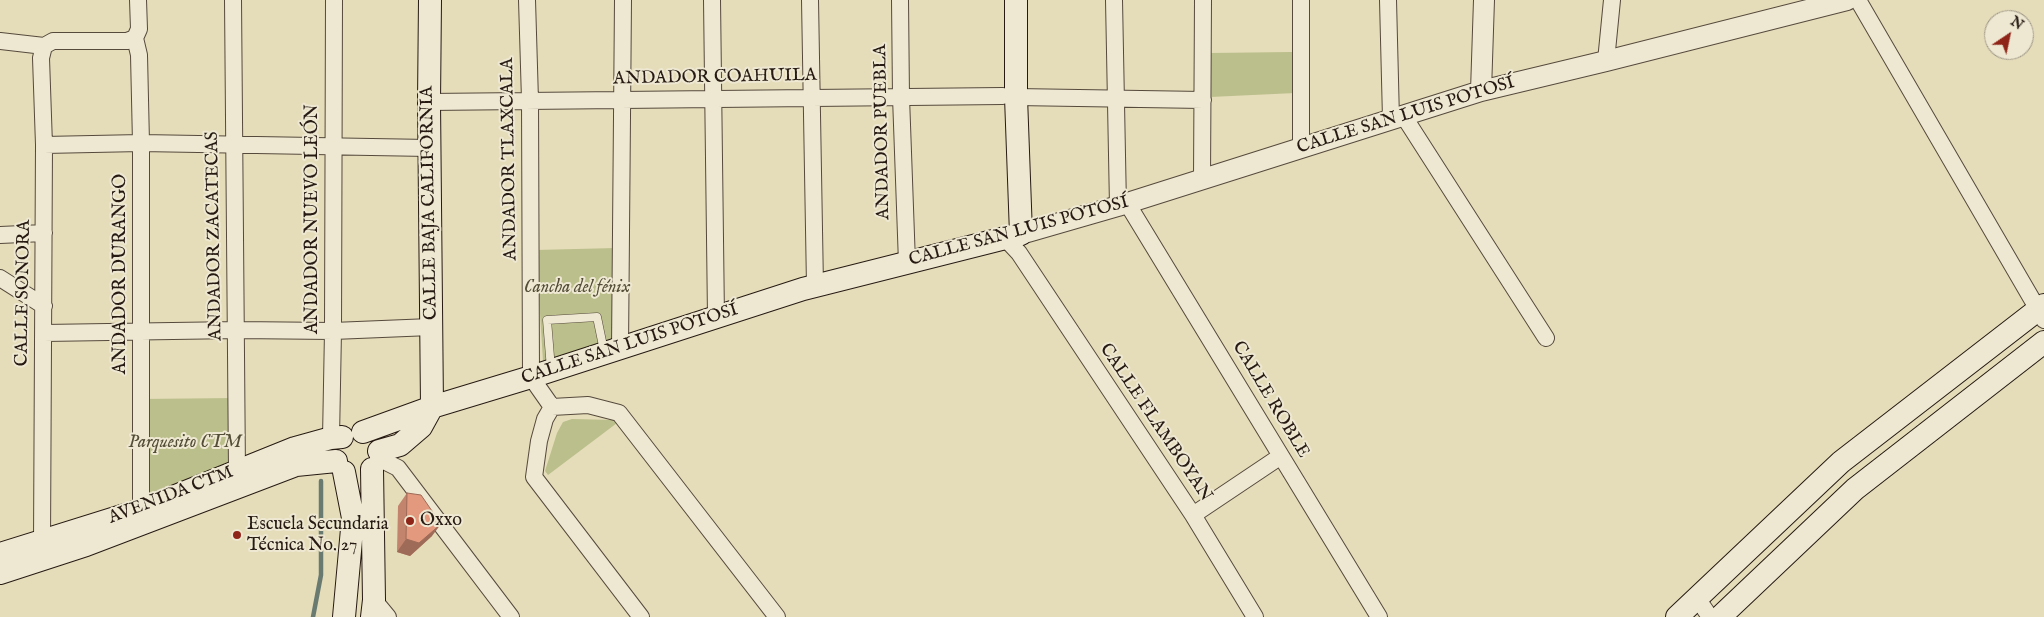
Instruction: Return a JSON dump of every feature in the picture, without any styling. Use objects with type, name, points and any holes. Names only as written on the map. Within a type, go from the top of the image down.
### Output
[{"type":"main road","name":"CALLE BAJA CALIFORNIA","points":[[430,0],[429,148],[432,407]]},
{"type":"main road","points":[[1002,0],[1009,96],[1015,242]]},
{"type":"main road","points":[[1009,96],[1016,0]]},
{"type":"main road","name":"CALLE SAN LUIS POTOSÍ","points":[[345,436],[815,286],[907,263],[1015,242]]},
{"type":"main road","points":[[1677,617],[1841,462],[2042,311]]},
{"type":"main road","points":[[1720,617],[1855,489],[2044,342]]},
{"type":"main road","points":[[340,467],[354,476],[364,475],[377,460],[400,445],[421,426],[432,407]]},
{"type":"main road","points":[[344,617],[353,518],[340,467],[334,452],[336,444],[345,436],[370,436],[376,443],[378,611]]},
{"type":"main road","name":"AVENIDA CTM","points":[[0,554],[141,510],[294,448],[345,436]]},
{"type":"main road","name":"AVENIDA CTM","points":[[0,573],[86,545],[296,465],[340,467]]},
{"type":"street","points":[[0,41],[44,46],[53,41],[127,41],[135,38],[139,29],[138,0]]},
{"type":"street","name":"ANDADOR ZACATECAS","points":[[233,0],[237,471]]},
{"type":"street","name":"ANDADOR NUEVO LEÓN","points":[[334,0],[332,146],[333,331],[345,436]]},
{"type":"street","name":"ANDADOR TLAXCALA","points":[[527,0],[541,374]]},
{"type":"street","points":[[612,350],[622,100],[623,0]]},
{"type":"street","points":[[712,0],[716,317]]},
{"type":"street","points":[[810,0],[815,286]]},
{"type":"street","name":"ANDADOR PUEBLA","points":[[900,0],[901,97],[907,263]]},
{"type":"street","points":[[1114,0],[1116,99],[1123,205]]},
{"type":"street","points":[[1202,179],[1204,0]]},
{"type":"street","points":[[1301,148],[1302,0]]},
{"type":"street","points":[[1388,0],[1397,117],[1546,338]]},
{"type":"street","points":[[1481,91],[1484,0]]},
{"type":"street","points":[[1606,61],[1612,0]]},
{"type":"street","name":"CALLE SAN LUIS POTOSÍ","points":[[1015,242],[1202,179],[1481,91],[1847,0]]},
{"type":"street","points":[[1858,0],[2042,311]]},
{"type":"street","name":"ANDADOR DURANGO","points":[[135,38],[140,55],[141,510]]},
{"type":"street","name":"CALLE SONORA","points":[[42,540],[44,145],[41,58],[44,46]]},
{"type":"street","name":"ANDADOR COAHUILA","points":[[429,102],[1009,96],[1202,100]]},
{"type":"street","points":[[44,145],[141,143],[429,148]]},
{"type":"street","name":"CALLE ROBLE","points":[[1123,205],[1281,456],[1379,617]]},
{"type":"street","points":[[0,235],[44,234]]},
{"type":"street","name":"CALLE FLAMBOYAN","points":[[1015,242],[1193,515],[1254,617]]},
{"type":"street","points":[[0,278],[44,306]]},
{"type":"street","points":[[44,333],[237,330],[333,331],[431,327]]},
{"type":"street","points":[[541,374],[552,406],[545,419],[539,441],[534,477],[641,617]]},
{"type":"street","points":[[552,406],[588,405],[619,413],[777,617]]},
{"type":"street","points":[[1193,515],[1281,456]]},
{"type":"street","points":[[377,460],[390,463],[398,468],[511,617]]},
{"type":"street","points":[[1697,598],[1710,617]]},
{"type":"lane","points":[[541,374],[547,320],[597,317],[612,350]]},
{"type":"green space","points":[[1292,52],[1295,93],[1210,97],[1210,53]]},
{"type":"green space","name":"Cancha del fénix","points":[[616,248],[615,344],[543,361],[536,250]]},
{"type":"green space","name":"Parquesito CTM","points":[[236,398],[237,471],[141,510],[141,399]]},
{"type":"green space","points":[[572,419],[614,420],[617,423],[548,475],[545,471],[557,433],[563,422]]},
{"type":"building","points":[[407,493],[421,495],[441,524],[419,543],[406,539]]},
{"type":"waterway","points":[[313,617],[321,575],[321,481]]},
{"type":"place","name":"Oxxo","points":[[410,521]]},
{"type":"place","name":"Escuela Secundaria Técnica No. 27","points":[[237,535]]}]
